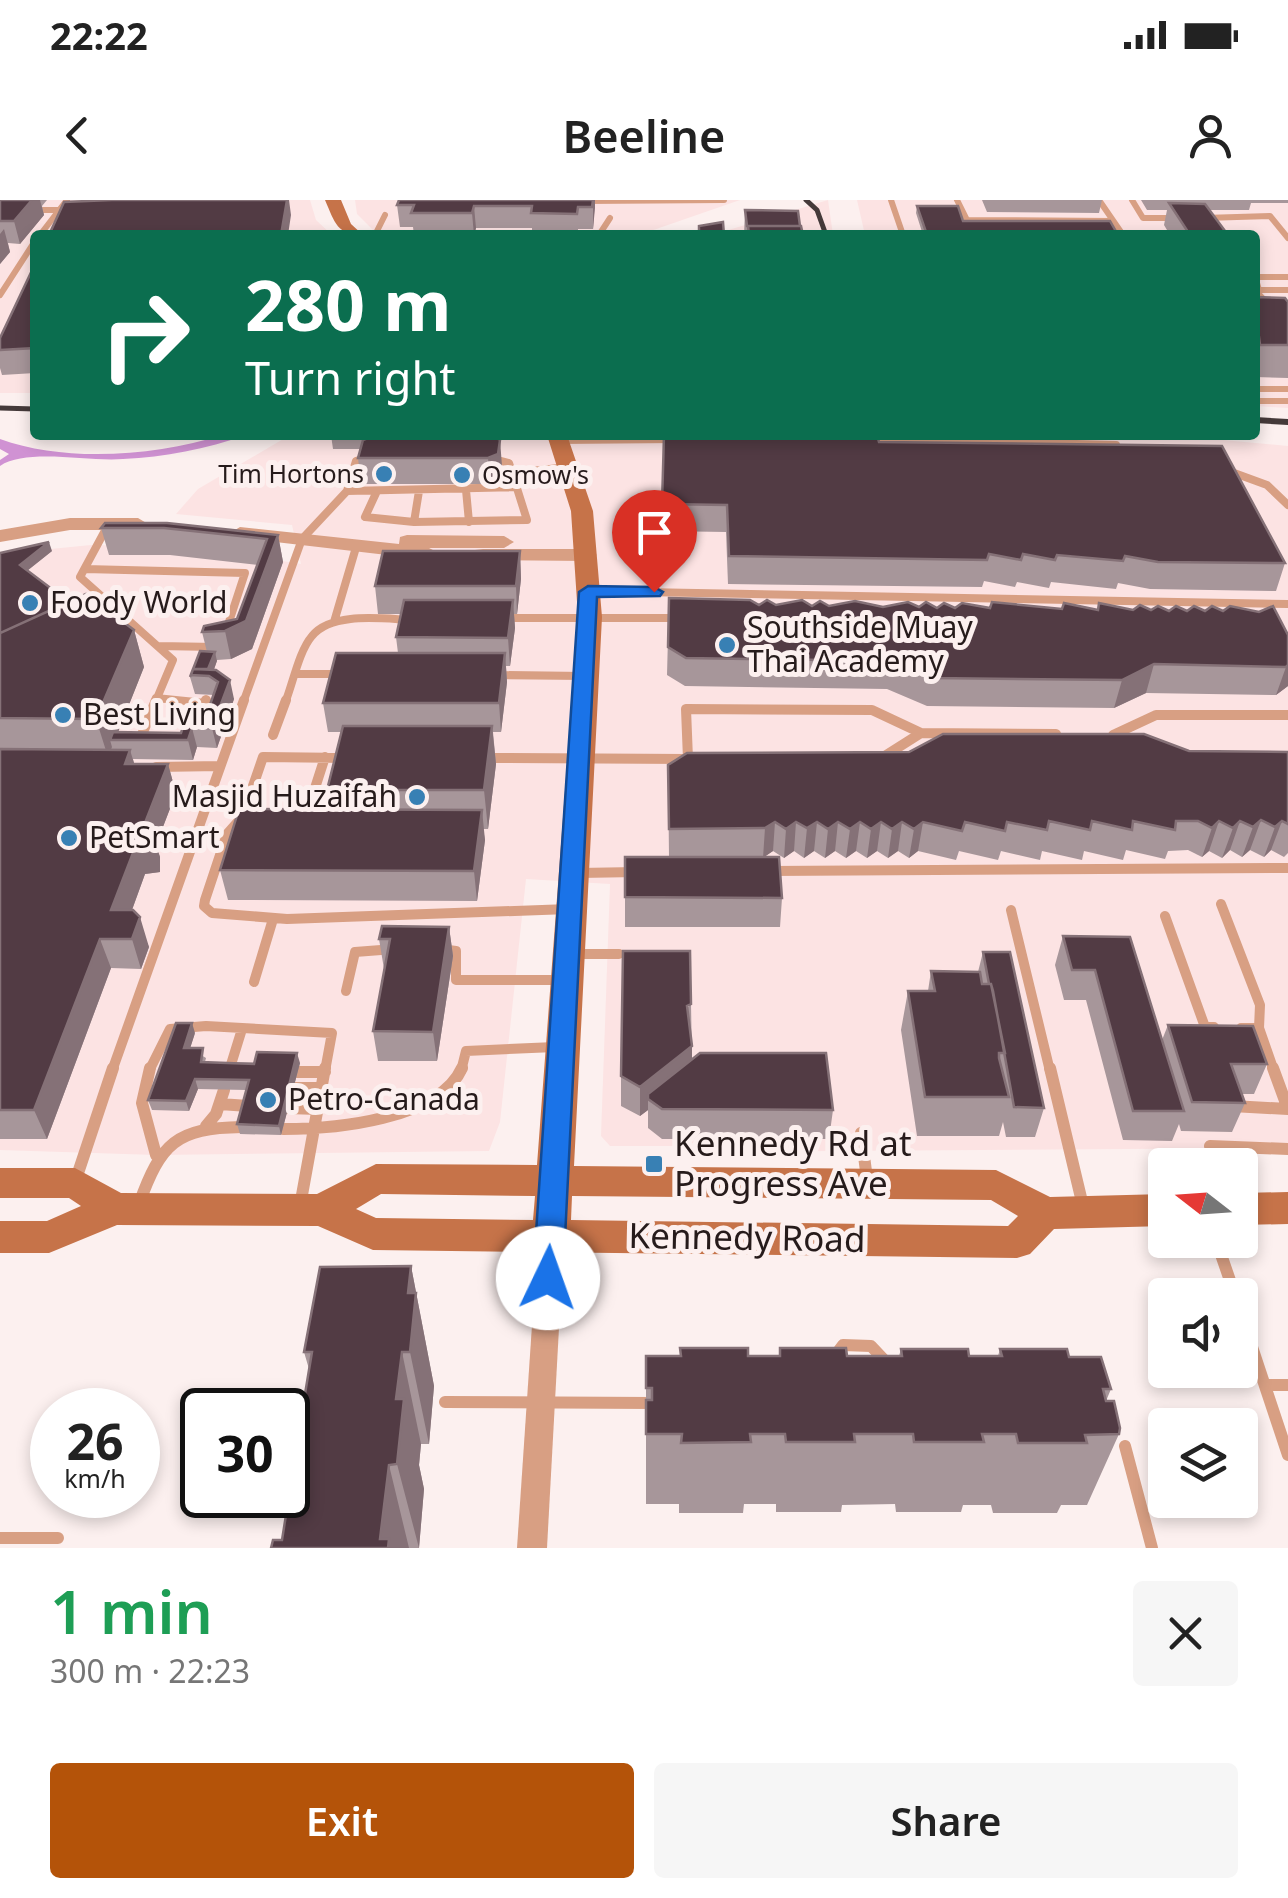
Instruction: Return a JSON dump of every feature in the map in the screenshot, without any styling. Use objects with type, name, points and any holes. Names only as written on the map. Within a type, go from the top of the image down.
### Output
[{"type":"main road","points":[[334,200],[349,230]]},
{"type":"main road","points":[[551,1236],[589,604],[586,549],[569,467],[559,440]]},
{"type":"main road","name":"Kennedy Road","points":[[310,1210],[376,1179],[996,1186],[1045,1212],[1148,1210]]},
{"type":"main road","points":[[0,1183],[75,1183],[126,1210]]},
{"type":"main road","points":[[1258,1208],[1288,1208]]},
{"type":"main road","name":"Kennedy Road","points":[[0,1237],[50,1237],[126,1210],[310,1210],[373,1234],[1017,1242],[1045,1212]]},
{"type":"street","points":[[0,536],[70,524],[156,524]]},
{"type":"street","points":[[215,530],[367,545],[402,554],[586,549]]},
{"type":"street","points":[[532,1548],[551,1236]]},
{"type":"lane","points":[[44,230],[67,200]]},
{"type":"lane","points":[[571,202],[724,200]]},
{"type":"lane","points":[[892,200],[901,230]]},
{"type":"lane","points":[[957,200],[967,220],[1114,221]]},
{"type":"lane","points":[[1099,200],[1120,230]]},
{"type":"lane","points":[[1132,200],[1143,218],[1270,216],[1288,238]]},
{"type":"lane","points":[[20,210],[58,210]]},
{"type":"lane","points":[[377,230],[384,215]]},
{"type":"lane","points":[[602,230],[610,218]]},
{"type":"lane","points":[[1212,218],[1218,227]]},
{"type":"lane","points":[[0,294],[30,249]]},
{"type":"lane","points":[[1260,276],[1288,277]]},
{"type":"lane","points":[[1260,290],[1288,290]]},
{"type":"lane","points":[[1260,294],[1276,313]]},
{"type":"lane","points":[[1260,389],[1288,389]]},
{"type":"lane","points":[[1260,401],[1288,401]]},
{"type":"lane","points":[[883,440],[1134,448]]},
{"type":"lane","points":[[75,1183],[302,539],[347,491],[356,461],[383,457]]},
{"type":"lane","points":[[376,491],[365,518],[414,522],[526,520],[513,473],[504,459],[471,458]]},
{"type":"lane","points":[[513,473],[569,467]]},
{"type":"lane","points":[[1218,467],[1266,485],[1288,505]]},
{"type":"lane","points":[[347,491],[516,487]]},
{"type":"lane","points":[[414,522],[419,490]]},
{"type":"lane","points":[[466,490],[469,522]]},
{"type":"lane","points":[[108,524],[80,577],[172,660],[137,742],[151,742]]},
{"type":"lane","points":[[334,622],[367,545]]},
{"type":"lane","points":[[85,569],[245,573],[221,647],[157,646]]},
{"type":"lane","points":[[589,604],[700,618]]},
{"type":"lane","points":[[485,618],[589,604],[1288,604]]},
{"type":"lane","points":[[273,734],[311,636],[334,622],[431,619]]},
{"type":"lane","points":[[296,674],[345,674]]},
{"type":"lane","points":[[476,675],[586,676]]},
{"type":"lane","points":[[156,698],[206,700],[191,737],[178,744]]},
{"type":"lane","points":[[688,759],[686,709],[872,710],[921,733],[1074,734]]},
{"type":"lane","points":[[1112,735],[1156,716],[1288,715]]},
{"type":"lane","points":[[860,759],[880,759],[921,733]]},
{"type":"lane","points":[[1093,734],[1128,740]]},
{"type":"lane","points":[[364,758],[262,757],[243,816],[227,834],[204,906],[224,916],[272,918],[570,909]]},
{"type":"lane","points":[[290,816],[306,816],[325,757]]},
{"type":"lane","points":[[464,758],[707,759]]},
{"type":"lane","points":[[140,767],[220,766]]},
{"type":"lane","points":[[243,816],[259,816]]},
{"type":"lane","points":[[758,871],[1288,868]]},
{"type":"lane","points":[[573,873],[660,872]]},
{"type":"lane","points":[[1220,904],[1260,1005],[1259,1028],[1288,1109],[1232,1106]]},
{"type":"lane","points":[[1011,910],[1084,1212]]},
{"type":"lane","points":[[1164,916],[1205,1027],[1259,1028]]},
{"type":"lane","points":[[254,982],[272,918]]},
{"type":"lane","points":[[346,992],[355,952],[414,949]]},
{"type":"lane","points":[[431,949],[456,951],[456,980],[566,967],[619,954]]},
{"type":"lane","points":[[156,1155],[139,1113],[144,1079],[170,1029],[181,1025],[332,1034],[314,1130],[310,1210]]},
{"type":"lane","points":[[242,1029],[229,1071],[244,1070]]},
{"type":"lane","points":[[283,1129],[314,1130],[392,1114],[443,1093],[460,1076],[466,1051],[561,1047]]},
{"type":"lane","points":[[298,1072],[325,1072]]},
{"type":"lane","points":[[294,1088],[322,1088]]},
{"type":"lane","points":[[206,1126],[224,1090]]},
{"type":"lane","points":[[220,1104],[248,1106]]},
{"type":"lane","points":[[288,1108],[318,1109]]},
{"type":"lane","points":[[126,1210],[156,1155],[178,1137],[206,1126],[242,1126]]},
{"type":"lane","points":[[861,1133],[867,1184]]},
{"type":"lane","points":[[1211,1148],[1288,1149]]},
{"type":"lane","points":[[831,1377],[827,1365],[843,1345],[871,1346],[890,1366],[888,1379]]},
{"type":"lane","points":[[1258,1364],[1282,1418],[1288,1455]]},
{"type":"lane","points":[[1265,1385],[1288,1385]]},
{"type":"lane","points":[[445,1402],[670,1402]]},
{"type":"lane","points":[[1125,1446],[1152,1548]]},
{"type":"lane","points":[[0,1538],[58,1538]]},
{"type":"shaded area","points":[[0,200],[310,200],[316,220],[327,230],[30,230],[30,393],[0,393]]},
{"type":"shaded area","points":[[355,200],[740,200],[653,230],[373,230],[357,214]]},
{"type":"shaded area","points":[[828,200],[832,230],[729,230]]},
{"type":"shaded area","points":[[857,200],[1288,200],[1288,408],[1260,406],[1260,230],[864,230]]},
{"type":"shaded area","points":[[0,439],[26,447],[82,454],[140,452],[229,440],[154,456],[26,458],[0,466],[0,460],[9,454],[0,449]]},
{"type":"shaded area","points":[[281,440],[1223,440],[1288,446],[1288,1148],[675,1152],[674,1146],[610,1146],[601,1136],[610,884],[526,879],[500,1122],[489,1151],[156,1155],[0,1150],[0,554],[91,545],[196,547],[301,564],[292,525],[176,514],[198,489]]},
{"type":"building","points":[[0,200],[32,200],[14,221],[0,221]]},
{"type":"building","points":[[287,200],[282,230],[51,230],[64,202]]},
{"type":"building","points":[[399,200],[593,200],[592,207],[578,207],[577,214],[531,213],[532,206],[474,206],[472,213],[411,213],[414,205],[397,205]]},
{"type":"building","points":[[1169,203],[1205,204],[1224,230],[1187,230]]},
{"type":"building","points":[[917,206],[958,206],[963,221],[1110,221],[1115,230],[925,230]]},
{"type":"building","points":[[745,210],[798,211],[800,226],[747,226]]},
{"type":"building","points":[[723,222],[724,230],[699,230],[699,226]]},
{"type":"building","points":[[748,226],[801,226],[802,230],[748,230]]},
{"type":"building","points":[[30,275],[30,348],[0,350],[0,338]]},
{"type":"building","points":[[1260,297],[1285,298],[1288,302],[1288,345],[1260,345]]},
{"type":"building","points":[[363,440],[500,440],[498,454],[488,458],[358,458]]},
{"type":"building","points":[[664,440],[1222,446],[1285,563],[1158,562],[1125,556],[1123,561],[1057,555],[1055,560],[1023,554],[1021,560],[989,554],[987,560],[729,556],[727,505],[662,504]]},
{"type":"building","points":[[105,523],[167,523],[278,535],[246,621],[225,631],[202,632],[204,626],[237,619],[267,539],[164,528],[101,528]]},
{"type":"building","points":[[49,542],[20,565],[69,602],[0,633],[0,553]]},
{"type":"building","points":[[383,551],[520,551],[516,586],[375,586]]},
{"type":"building","points":[[86,594],[134,630],[96,719],[0,718],[0,633]]},
{"type":"building","points":[[669,598],[750,600],[759,605],[767,600],[776,605],[802,600],[812,606],[820,601],[829,606],[855,601],[883,607],[908,602],[919,607],[926,602],[937,608],[944,603],[955,608],[962,603],[990,608],[992,602],[1062,609],[1064,603],[1098,610],[1099,603],[1133,610],[1140,605],[1169,611],[1176,606],[1187,611],[1194,606],[1205,611],[1212,606],[1223,611],[1230,606],[1259,612],[1273,606],[1288,635],[1288,665],[1154,664],[1122,680],[932,678],[891,661],[686,658],[668,647]]},
{"type":"building","points":[[404,600],[513,600],[508,638],[396,637]]},
{"type":"building","points":[[200,651],[215,652],[208,669],[193,669]]},
{"type":"building","points":[[336,653],[505,653],[499,703],[323,703]]},
{"type":"building","points":[[193,669],[216,670],[230,680],[212,728],[192,728],[188,740],[110,740],[113,732],[181,733],[185,721],[204,722],[218,682],[209,676],[191,675]]},
{"type":"building","points":[[343,726],[492,726],[484,790],[327,790]]},
{"type":"building","points":[[943,734],[1144,734],[1189,751],[1288,752],[1288,824],[1282,821],[1275,827],[1261,820],[1253,827],[1240,821],[1233,828],[1219,821],[1212,828],[1198,821],[1176,821],[1175,830],[1133,821],[1132,830],[1092,821],[1090,830],[1049,821],[1047,830],[1007,822],[1005,831],[965,822],[962,831],[923,822],[914,829],[902,822],[892,829],[881,822],[871,829],[860,822],[850,829],[838,822],[828,829],[817,822],[807,828],[796,822],[786,829],[775,822],[765,828],[669,829],[668,765],[687,753],[909,752]]},
{"type":"building","points":[[0,749],[130,750],[125,764],[168,764],[143,828],[151,828],[151,842],[136,845],[111,910],[133,910],[140,917],[132,939],[100,939],[34,1110],[0,1110]]},
{"type":"building","points":[[239,809],[482,810],[474,871],[220,870]]},
{"type":"building","points":[[625,857],[779,857],[782,898],[625,897]]},
{"type":"building","points":[[382,926],[449,927],[433,1032],[373,1031],[390,939],[379,939]]},
{"type":"building","points":[[1063,936],[1130,937],[1184,1111],[1133,1111],[1095,970],[1072,970]]},
{"type":"building","points":[[623,951],[690,951],[691,1004],[687,1006],[692,1046],[640,1087],[621,1076]]},
{"type":"building","points":[[983,952],[1010,952],[1044,1108],[1014,1107]]},
{"type":"building","points":[[931,971],[980,972],[982,984],[991,984],[1005,1053],[999,1053],[999,1058],[1009,1097],[925,1097],[908,991],[935,991]]},
{"type":"building","points":[[176,1023],[192,1023],[184,1048],[203,1048],[201,1062],[254,1064],[257,1052],[297,1053],[279,1126],[237,1124],[249,1080],[195,1079],[186,1101],[148,1100]]},
{"type":"building","points":[[1168,1025],[1253,1026],[1267,1064],[1231,1064],[1245,1103],[1192,1102]]},
{"type":"building","points":[[700,1053],[826,1053],[833,1110],[662,1109],[648,1099],[648,1094]]},
{"type":"building","points":[[411,1266],[408,1293],[416,1293],[410,1352],[402,1352],[396,1399],[404,1399],[397,1464],[389,1465],[380,1539],[389,1539],[388,1548],[271,1548],[273,1540],[282,1540],[286,1518],[310,1518],[310,1388],[306,1388],[312,1352],[304,1352],[320,1267]]},
{"type":"building","points":[[680,1348],[748,1348],[748,1356],[780,1356],[780,1348],[846,1348],[847,1356],[902,1356],[901,1349],[968,1349],[969,1356],[1002,1356],[1000,1349],[1067,1349],[1069,1357],[1101,1357],[1111,1389],[1103,1389],[1106,1401],[1114,1401],[1119,1434],[1085,1435],[1087,1443],[1018,1443],[1016,1434],[982,1434],[984,1442],[914,1442],[913,1434],[854,1434],[855,1442],[786,1442],[785,1434],[750,1434],[751,1442],[681,1443],[682,1434],[646,1434],[646,1400],[652,1400],[652,1388],[646,1388],[646,1356],[681,1356]]},
{"type":"railway","points":[[806,200],[817,210],[824,230]]},
{"type":"railway","points":[[0,408],[30,409]]},
{"type":"railway","points":[[1260,420],[1288,422]]},
{"type":"place","name":"Tim Hortons","points":[[384,474]]},
{"type":"place","name":"Osmow's","points":[[462,475]]},
{"type":"place","name":"Foody World","points":[[30,603]]},
{"type":"place","name":"Southside Muay Thai Academy","points":[[727,645]]},
{"type":"place","name":"Best Living","points":[[63,715]]},
{"type":"place","name":"Masjid Huzaifah","points":[[417,797]]},
{"type":"place","name":"PetSmart","points":[[69,838]]},
{"type":"place","name":"Petro-Canada","points":[[268,1100]]},
{"type":"place","name":"Kennedy Rd at Progress Ave","points":[[654,1164]]},
{"type":"route","points":[[548,1278],[590,617],[588,592],[654,592]]}]
